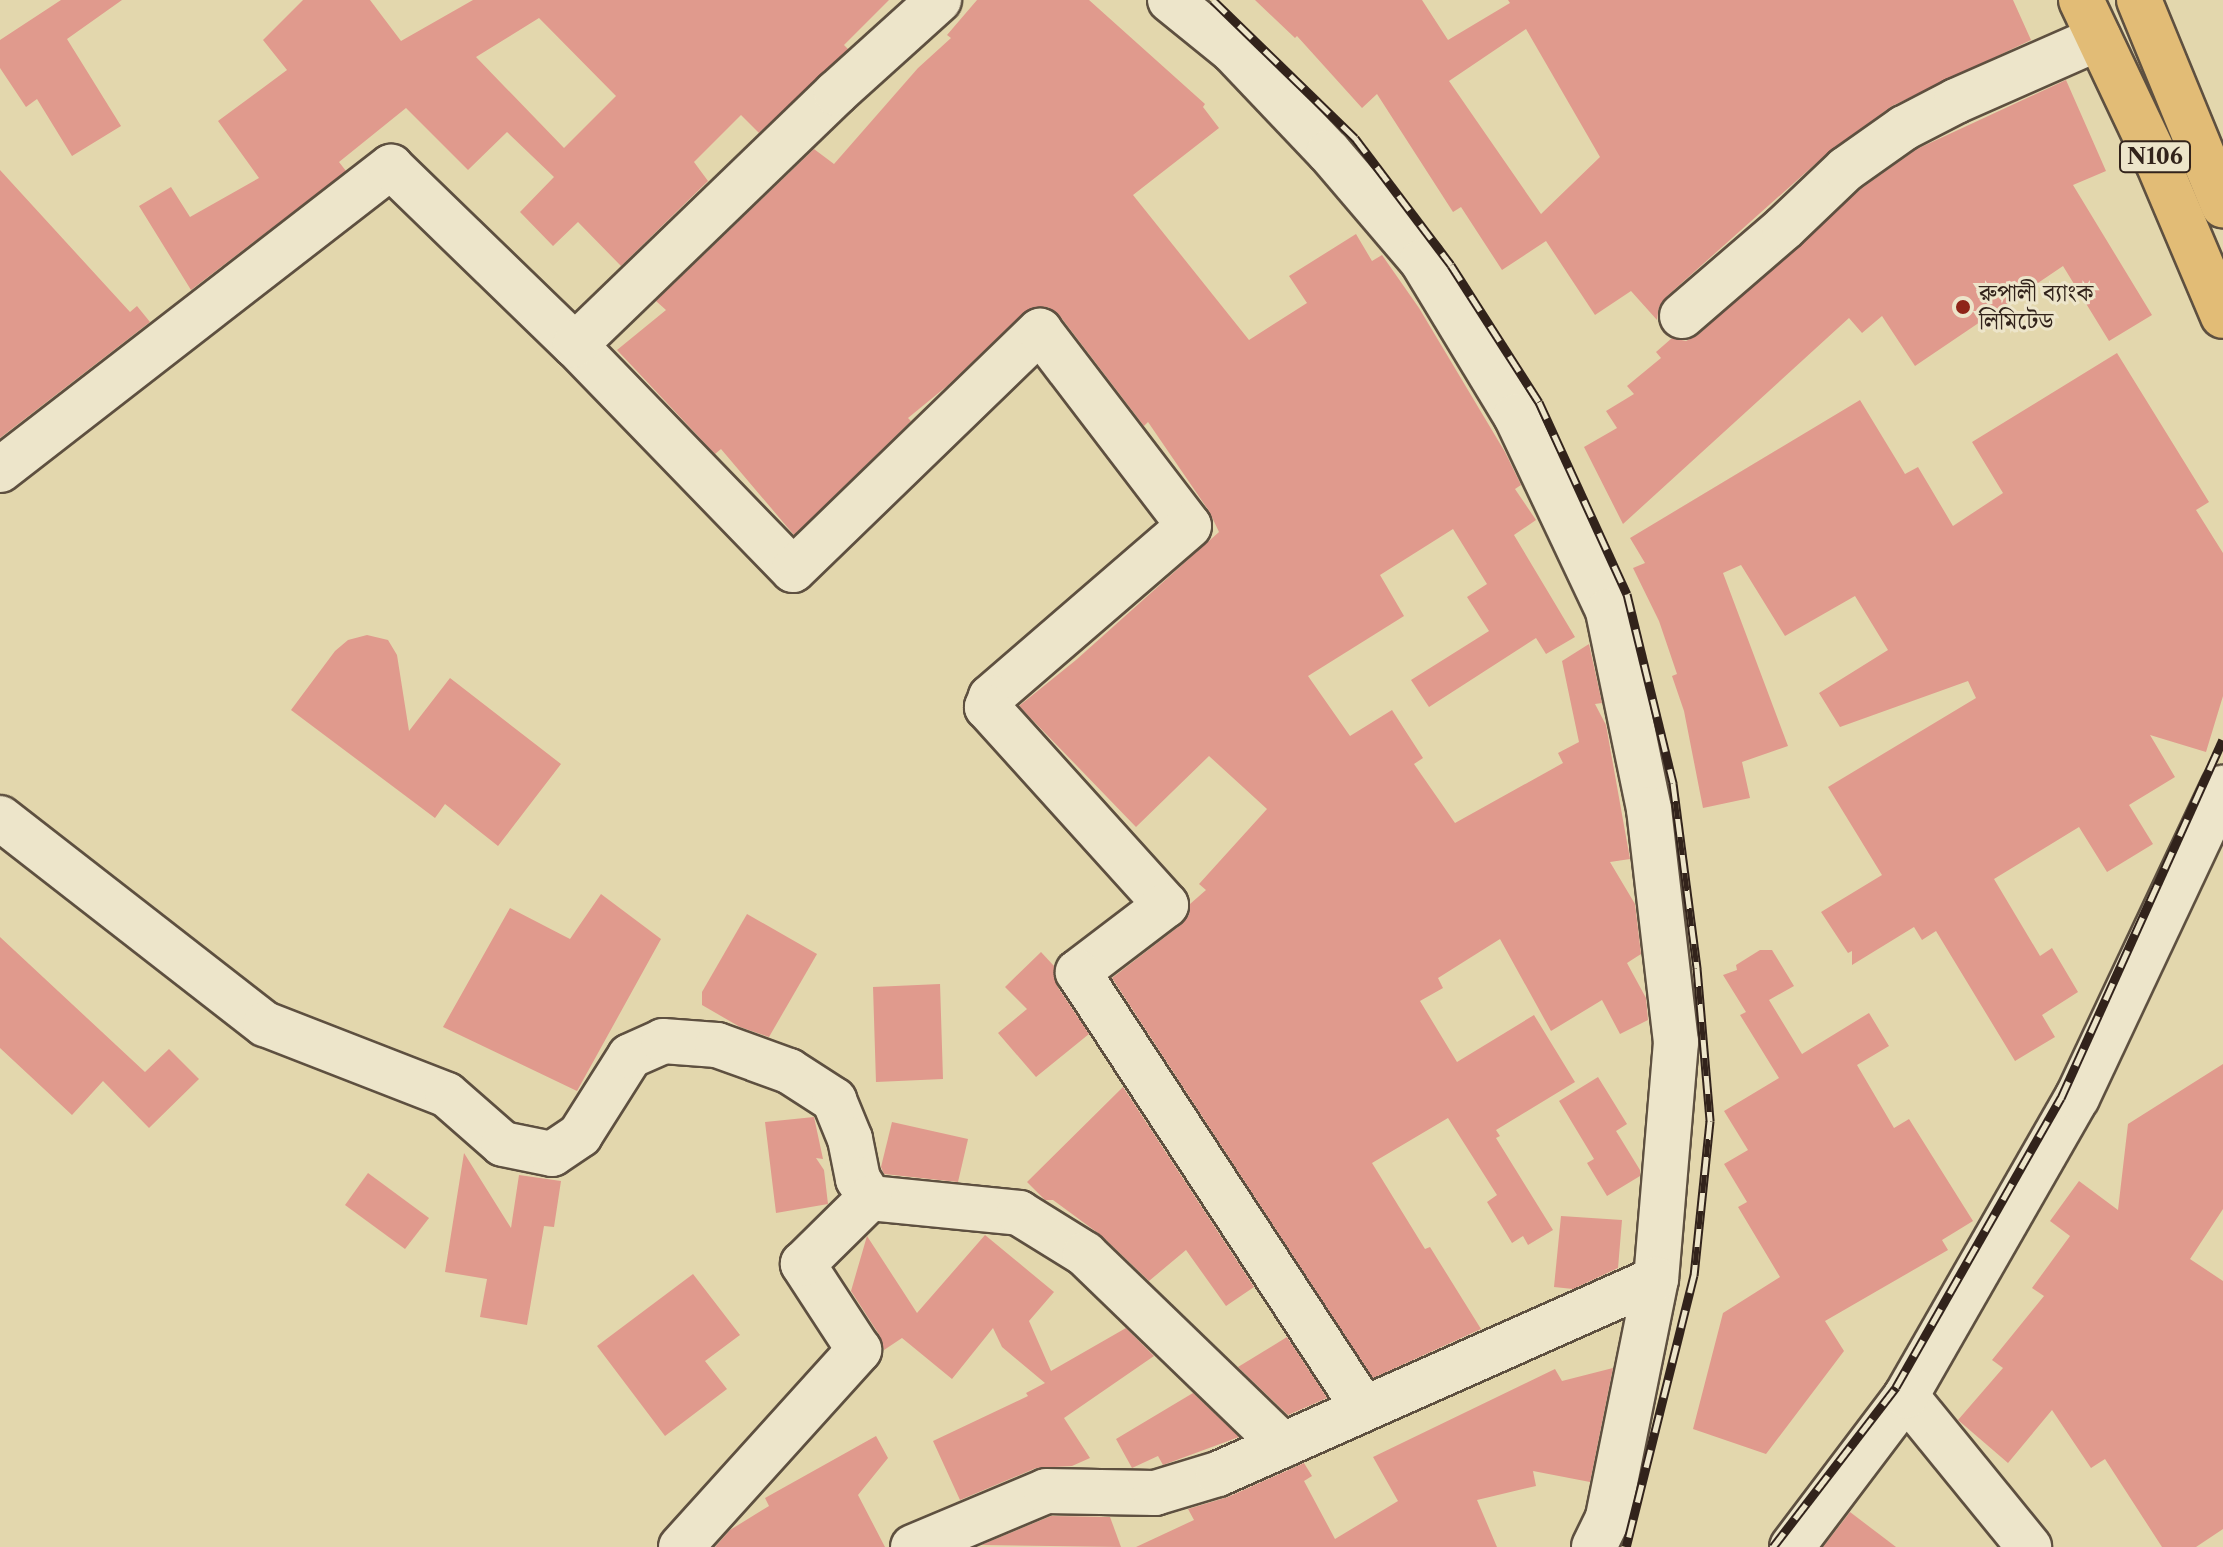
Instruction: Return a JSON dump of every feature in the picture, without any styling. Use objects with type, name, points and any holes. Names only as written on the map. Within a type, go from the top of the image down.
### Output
[{"type":"highway","name":"N106","points":[[2139,0],[2223,205]]},
{"type":"highway","name":"N106","points":[[2090,19],[2158,163],[2223,316]]},
{"type":"street","points":[[575,345],[836,93],[939,0]]},
{"type":"street","points":[[1170,0],[1233,51],[1329,152],[1422,261],[1516,416],[1608,611],[1649,809],[1676,1042],[1656,1279],[1608,1518],[1594,1547]]},
{"type":"street","points":[[1682,316],[1846,169],[1904,128],[1956,101],[2090,19]]},
{"type":"street","points":[[0,470],[391,167],[575,345],[793,570],[1040,331],[1189,526],[991,697],[987,707],[1166,905],[1078,972],[1364,1409]]},
{"type":"street","points":[[1792,1547],[1906,1396],[2077,1098],[2223,788]]},
{"type":"street","points":[[0,818],[265,1024],[447,1095],[503,1144],[552,1154],[580,1135],[630,1056],[663,1041],[717,1045],[789,1071],[834,1100],[850,1139],[858,1179],[870,1198]]},
{"type":"street","points":[[870,1198],[1019,1213],[1085,1254],[1283,1445]]},
{"type":"street","points":[[681,1547],[859,1350],[803,1264],[870,1198]]},
{"type":"street","points":[[913,1547],[1046,1491],[1155,1493],[1218,1474],[1656,1279]]},
{"type":"street","points":[[1906,1396],[2029,1547]]},
{"type":"building","points":[[61,0],[122,0],[67,39],[121,126],[72,156],[37,99],[26,107],[0,68],[0,40]]},
{"type":"building","points":[[303,0],[370,0],[401,41],[473,0],[889,0],[844,45],[848,49],[759,133],[741,115],[694,162],[708,181],[621,266],[578,222],[553,246],[520,212],[554,177],[507,132],[468,170],[406,108],[339,162],[346,171],[191,290],[139,206],[171,187],[190,217],[259,178],[218,121],[287,70],[263,40]],"holes":[[[539,18],[616,96],[564,148],[476,57]]]},
{"type":"building","points":[[977,0],[1089,0],[1205,104],[1203,107],[1219,128],[1133,195],[1249,340],[1307,303],[1289,276],[1356,234],[1372,261],[1382,255],[1419,308],[1505,452],[1521,485],[1515,489],[1536,520],[1514,535],[1575,637],[1546,654],[1536,638],[1429,707],[1411,680],[1489,631],[1467,597],[1487,584],[1453,529],[1380,575],[1404,616],[1308,676],[1350,736],[1392,710],[1423,758],[1414,764],[1455,823],[1563,763],[1558,753],[1579,742],[1562,661],[1589,644],[1602,703],[1595,704],[1606,725],[1630,859],[1610,862],[1635,904],[1641,954],[1627,963],[1646,998],[1648,1020],[1620,1034],[1602,1000],[1551,1031],[1500,939],[1438,978],[1443,988],[1420,1001],[1457,1062],[1534,1015],[1575,1082],[1496,1130],[1500,1136],[1496,1138],[1553,1230],[1528,1245],[1523,1236],[1512,1243],[1487,1202],[1497,1195],[1448,1118],[1372,1163],[1425,1249],[1430,1247],[1481,1329],[1373,1378],[1112,978],[1182,924],[1189,915],[1190,904],[1206,890],[1199,884],[1267,809],[1209,756],[1136,827],[1019,706],[1076,660],[1219,532],[1209,511],[1148,422],[1144,426],[1060,316],[1048,307],[1034,307],[1023,313],[947,386],[908,418],[911,421],[794,535],[721,449],[715,454],[617,350],[666,310],[656,301],[814,149],[834,164],[918,68],[951,38],[947,35]]},
{"type":"building","points":[[1255,0],[1422,0],[1448,40],[1510,3],[1508,0],[2013,0],[2031,40],[1892,106],[1832,149],[1666,297],[1659,307],[1657,320],[1631,291],[1595,315],[1546,241],[1502,270],[1461,207],[1453,212],[1377,94],[1362,108],[1297,36],[1295,38]],"holes":[[[1526,29],[1600,157],[1541,214],[1449,81]]]},
{"type":"building","points":[[2066,80],[2106,171],[2073,185],[2152,315],[2109,341],[2063,266],[1915,366],[1882,316],[1862,333],[1849,318],[1623,524],[1584,447],[1617,428],[1606,411],[1634,394],[1627,386],[1661,358],[1656,352],[1672,338],[1686,341],[1698,335],[1862,188],[1917,149]]},
{"type":"building","points":[[0,170],[130,312],[137,306],[150,322],[0,438]]},
{"type":"building","points":[[2117,353],[2209,502],[2196,510],[2223,553],[2223,696],[2206,752],[2150,735],[2175,777],[2129,805],[2153,844],[2107,872],[2079,827],[1994,879],[2040,956],[2052,948],[2078,992],[2042,1015],[2055,1037],[2015,1061],[1936,931],[1922,940],[1914,927],[1852,965],[1852,951],[1848,953],[1821,912],[1882,875],[1828,787],[1976,698],[1968,681],[1840,727],[1819,693],[1888,650],[1855,596],[1785,636],[1741,565],[1723,573],[1788,746],[1742,762],[1750,798],[1703,808],[1684,711],[1672,676],[1677,674],[1659,621],[1633,568],[1645,563],[1630,538],[1860,400],[1905,474],[1918,467],[1953,526],[2003,493],[1972,442]]},
{"type":"building","points":[[367,635],[388,640],[397,655],[409,731],[450,678],[561,764],[498,846],[445,804],[435,818],[291,710],[335,651],[348,640]]},
{"type":"building","points":[[601,894],[661,939],[577,1091],[443,1027],[510,908],[570,939]]},
{"type":"building","points":[[747,914],[817,954],[769,1037],[740,1027],[702,1005],[702,992]]},
{"type":"building","points":[[0,937],[145,1072],[169,1049],[199,1079],[149,1128],[103,1081],[72,1115],[0,1048]]},
{"type":"building","points":[[1760,950],[1772,950],[1794,986],[1769,1000],[1802,1054],[1869,1013],[1889,1046],[1857,1065],[1894,1128],[1909,1119],[1973,1221],[1942,1240],[1948,1250],[1825,1321],[1844,1351],[1766,1454],[1693,1429],[1723,1313],[1780,1277],[1738,1207],[1747,1202],[1724,1164],[1748,1150],[1724,1111],[1779,1078],[1740,1015],[1746,1012],[1723,975],[1737,970],[1736,965]]},
{"type":"building","points":[[1041,952],[1054,966],[1057,986],[1089,1034],[1036,1077],[998,1033],[1027,1009],[1005,987]]},
{"type":"building","points":[[940,984],[943,1079],[876,1082],[873,987]]},
{"type":"building","points":[[2223,1064],[2223,1209],[2190,1259],[2223,1281],[2223,1529],[2196,1547],[2162,1547],[2105,1459],[2091,1468],[2052,1410],[2008,1463],[1958,1420],[2003,1368],[1992,1360],[2044,1296],[2032,1288],[2070,1236],[2050,1221],[2079,1181],[2118,1210],[2128,1124]]},
{"type":"building","points":[[1598,1077],[1627,1124],[1616,1131],[1640,1170],[1640,1176],[1607,1196],[1587,1163],[1594,1159],[1559,1101]]},
{"type":"building","points":[[1123,1087],[1254,1287],[1226,1306],[1186,1250],[1149,1281],[1102,1236],[1053,1200],[1045,1200],[1027,1182]]},
{"type":"building","points":[[814,1117],[823,1159],[816,1158],[824,1170],[828,1204],[776,1213],[765,1122]]},
{"type":"building","points":[[892,1122],[968,1139],[958,1182],[884,1174],[881,1167]]},
{"type":"building","points":[[464,1153],[511,1228],[519,1175],[561,1181],[554,1227],[544,1226],[527,1325],[480,1317],[487,1279],[445,1272]]},
{"type":"building","points":[[368,1173],[429,1218],[405,1249],[345,1205]]},
{"type":"building","points":[[1561,1216],[1622,1220],[1618,1268],[1573,1289],[1554,1287]]},
{"type":"building","points":[[985,1235],[1054,1292],[1029,1321],[1051,1371],[1126,1328],[1154,1356],[1064,1418],[1090,1458],[1072,1466],[1036,1468],[960,1500],[933,1441],[1028,1396],[1026,1393],[1045,1383],[1002,1347],[993,1328],[952,1379],[902,1338],[884,1350],[880,1336],[851,1291],[867,1236],[917,1313]]},
{"type":"building","points":[[693,1274],[740,1335],[705,1361],[727,1389],[665,1436],[597,1346]]},
{"type":"building","points":[[1287,1337],[1327,1398],[1288,1415],[1238,1367]]},
{"type":"building","points":[[1613,1368],[1590,1482],[1533,1471],[1536,1486],[1477,1500],[1497,1547],[1136,1547],[1194,1520],[1188,1509],[1228,1497],[1304,1463],[1312,1476],[1304,1481],[1335,1539],[1398,1501],[1373,1457],[1555,1369],[1562,1381]]},
{"type":"building","points":[[1193,1393],[1239,1437],[1163,1465],[1158,1456],[1132,1468],[1116,1439]]},
{"type":"building","points":[[876,1436],[888,1458],[858,1495],[885,1547],[715,1547],[730,1530],[769,1506],[765,1498]]},
{"type":"building","points":[[1850,1512],[1896,1547],[1823,1547]]},
{"type":"building","points":[[1051,1516],[1110,1517],[1121,1547],[981,1545]]},
{"type":"railway","points":[[1213,0],[1355,138],[1451,265],[1539,402],[1627,594],[1673,783],[1697,968],[1710,1121],[1694,1275],[1626,1547]]},
{"type":"railway","points":[[1773,1547],[1896,1387],[2061,1098],[2223,740]]},
{"type":"place","name":"রুপালী ব্যাংক লিমিটেড","points":[[1963,307]]}]
